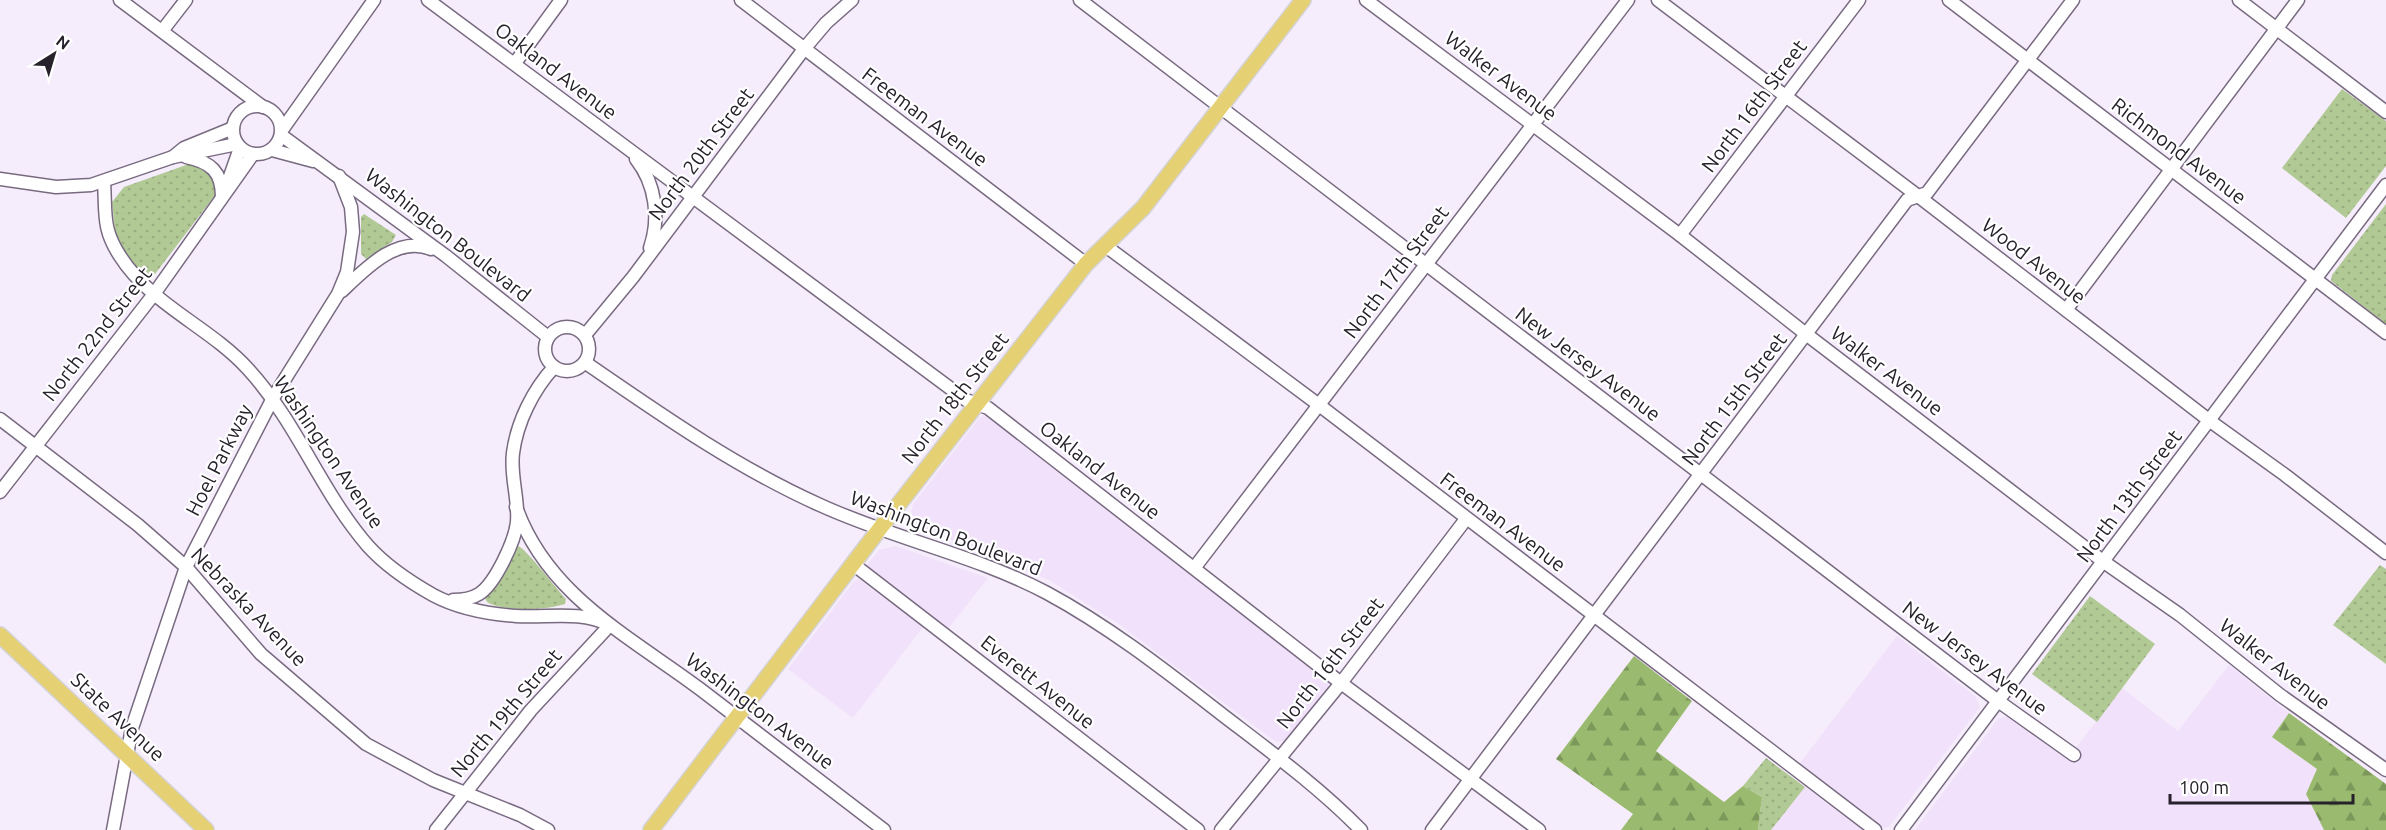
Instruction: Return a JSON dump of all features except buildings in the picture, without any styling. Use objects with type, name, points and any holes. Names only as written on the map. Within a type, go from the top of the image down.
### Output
[{"type":"main road","name":"North 18th Street","points":[[651,830],[976,404],[1086,264],[1107,247],[1143,208],[1303,0]]},
{"type":"main road","name":"State Avenue","points":[[0,635],[206,830]]},
{"type":"street","points":[[120,0],[268,110],[282,132]]},
{"type":"street","points":[[162,31],[186,0]]},
{"type":"street","points":[[0,179],[56,187],[104,182],[173,158],[239,146],[253,154],[272,150],[300,102],[374,0]]},
{"type":"street","name":"Oakland Avenue","points":[[428,0],[966,400],[988,408],[1341,683],[1539,830]]},
{"type":"street","points":[[515,63],[561,0]]},
{"type":"street","name":"Freeman Avenue","points":[[741,0],[1086,264]]},
{"type":"street","name":"North 20th Street","points":[[585,335],[633,277],[804,49],[826,23],[852,0]]},
{"type":"street","name":"New Jersey Avenue","points":[[1080,0],[1425,266],[1998,701],[2074,755]]},
{"type":"street","name":"Walker Avenue","points":[[1366,0],[1680,235],[2104,562],[2180,615],[2282,696],[2386,770]]},
{"type":"street","name":"North 17th Street","points":[[1195,567],[1628,0]]},
{"type":"street","name":"Wood Avenue","points":[[1658,0],[1918,196],[2210,422],[2285,475],[2386,553]]},
{"type":"street","name":"North 16th Street","points":[[1680,235],[1859,0]]},
{"type":"street","name":"Richmond Avenue","points":[[1949,0],[2386,333]]},
{"type":"street","name":"North 15th Street","points":[[1432,830],[1907,200],[1927,193],[2073,0]]},
{"type":"street","points":[[2240,0],[2386,112]]},
{"type":"street","points":[[2066,310],[2298,0]]},
{"type":"street","points":[[232,85],[240,114]]},
{"type":"street","points":[[173,158],[184,148],[233,128],[240,114],[250,107],[280,112],[300,102]]},
{"type":"street","points":[[233,128],[239,146]]},
{"type":"street","name":"Washington Boulevard","points":[[282,132],[446,256],[548,337]]},
{"type":"street","name":"North 22nd Street","points":[[222,197],[239,146]]},
{"type":"street","name":"Washington Boulevard","points":[[272,150],[323,165]]},
{"type":"street","name":"Oakland Avenue","points":[[630,152],[639,163],[653,191],[656,232],[650,250],[633,277]]},
{"type":"street","name":"North 22nd Street","points":[[0,492],[154,294],[253,154]]},
{"type":"street","points":[[186,157],[205,163],[218,174],[222,182],[222,197]]},
{"type":"street","name":"Hoel Parkway","points":[[113,830],[132,728],[186,567],[273,398],[338,294],[352,252],[353,232],[351,207],[339,176]]},
{"type":"street","name":"Washington Avenue","points":[[104,182],[104,221],[109,238],[132,274],[247,368],[273,398],[368,545],[395,570],[434,596],[459,606],[497,614],[579,614],[609,625]]},
{"type":"street","name":"North 13th Street","points":[[1901,830],[2386,185]]},
{"type":"street","name":"Hoel Parkway","points":[[338,294],[376,262],[405,245],[428,248],[446,256]]},
{"type":"street","name":"Freeman Avenue","points":[[1107,247],[1319,405],[1875,830]]},
{"type":"street","points":[[566,327],[573,327],[585,335],[590,349],[586,363],[571,372],[554,367],[545,350],[548,337],[559,328],[566,327]]},
{"type":"street","name":"Washington Boulevard","points":[[586,363],[721,452],[819,505],[865,524],[881,527],[990,567],[1046,593],[1093,620],[1280,758],[1361,830]]},
{"type":"street","points":[[434,596],[464,600],[482,593],[503,560],[513,539],[517,523],[513,454],[519,431],[536,390],[554,367]]},
{"type":"street","name":"Nebraska Avenue","points":[[0,419],[138,525],[186,567],[261,654],[349,730],[397,762],[548,830]]},
{"type":"street","name":"Washington Avenue","points":[[516,507],[525,533],[545,564],[574,596],[609,625],[736,717],[884,830]]},
{"type":"street","name":"North 16th Street","points":[[1221,830],[1341,683],[1467,519]]},
{"type":"street","name":"Everett Avenue","points":[[853,564],[1198,830]]},
{"type":"street","name":"North 19th Street","points":[[436,830],[531,710],[609,625]]},
{"type":"shaded area","points":[[987,416],[1329,683],[1327,690],[1286,741],[1277,742],[1268,736],[1120,625],[1049,580],[923,528],[915,521],[911,512],[913,504],[980,417]]},
{"type":"shaded area","points":[[896,546],[988,578],[947,630],[869,569],[867,565],[879,550]]},
{"type":"shaded area","points":[[859,579],[923,627],[853,718],[788,669],[854,581]]},
{"type":"shaded area","points":[[1897,636],[1976,697],[1980,707],[1889,827],[1883,828],[1800,763]]},
{"type":"shaded area","points":[[2229,665],[2289,713],[2272,737],[2317,769],[2324,830],[1915,830],[1999,718],[2007,717],[2067,759],[2122,688],[2178,731]]},
{"type":"shaded area","points":[[1805,787],[1863,830],[1771,830]]},
{"type":"green space","points":[[2342,89],[2386,121],[2386,166],[2346,218],[2282,168]]},
{"type":"green space","points":[[189,164],[201,166],[209,173],[216,194],[152,278],[144,280],[116,240],[112,202],[124,187]]},
{"type":"green space","points":[[2386,204],[2386,324],[2331,281],[2332,275]]},
{"type":"green space","points":[[364,214],[396,235],[392,242],[366,259],[361,254],[361,217]]},
{"type":"green space","points":[[518,546],[566,599],[565,604],[525,609],[503,607],[487,602],[485,598],[504,575]]},
{"type":"green space","points":[[2380,565],[2386,569],[2386,664],[2333,625]]},
{"type":"green space","points":[[2090,596],[2155,644],[2097,722],[2032,674]]},
{"type":"green space","points":[[1634,656],[1692,701],[1656,751],[1724,802],[1743,786],[1762,797],[1758,830],[1621,830],[1633,814],[1556,759]]},
{"type":"green space","points":[[2289,713],[2386,784],[2386,830],[2324,830],[2306,794],[2317,769],[2272,737]]},
{"type":"green space","points":[[1766,758],[1805,787],[1771,830],[1758,830],[1762,797],[1743,786]]}]
